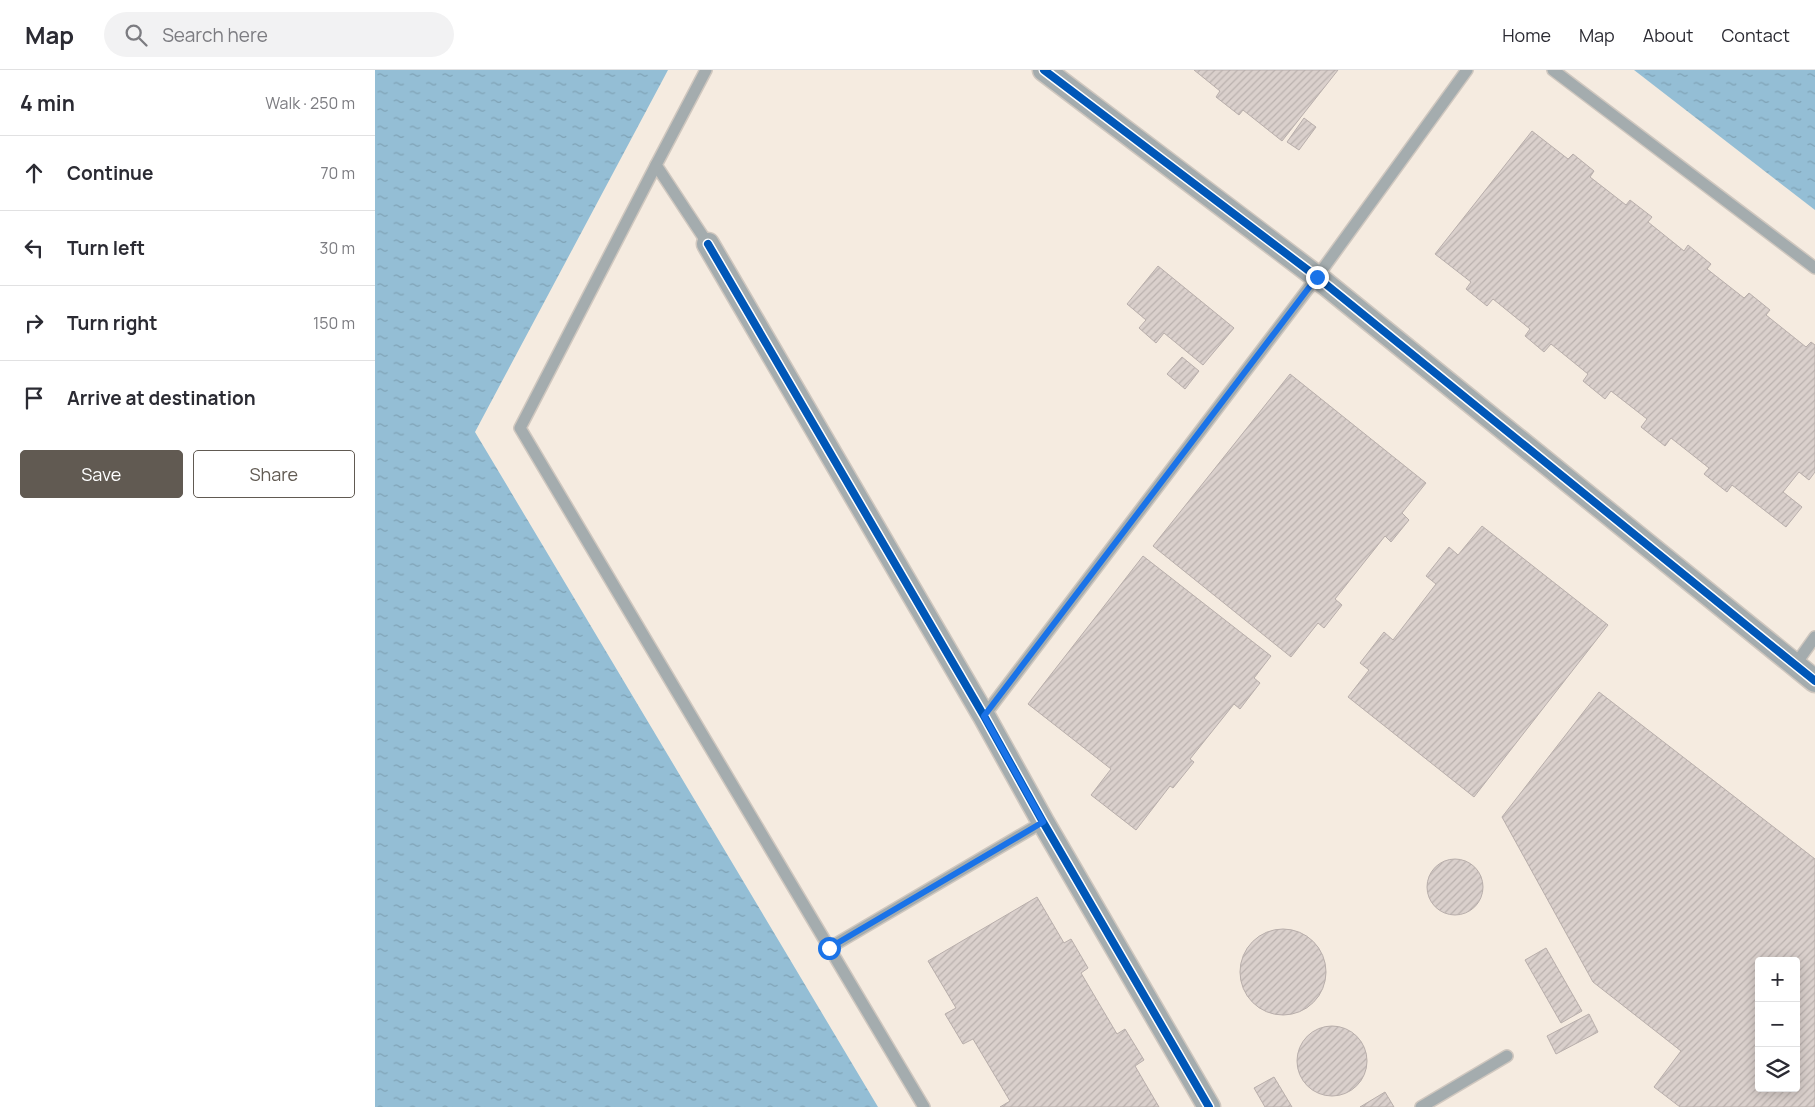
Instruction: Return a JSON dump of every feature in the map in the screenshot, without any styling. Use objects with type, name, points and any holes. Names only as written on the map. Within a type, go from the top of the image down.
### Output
[{"type":"street","points":[[1044,70],[1317,277],[1815,682]]},
{"type":"street","points":[[708,244],[984,716],[1043,822],[1209,1107]]},
{"type":"lane","points":[[706,70],[520,428],[924,1107]]},
{"type":"lane","points":[[984,716],[1317,277],[1467,70]]},
{"type":"lane","points":[[1553,70],[1815,268]]},
{"type":"lane","points":[[656,165],[708,244]]},
{"type":"lane","points":[[1795,665],[1815,637]]},
{"type":"lane","points":[[829,948],[1043,822]]},
{"type":"lane","points":[[1421,1107],[1507,1056]]},
{"type":"water","points":[[375,70],[668,70],[475,432],[878,1107],[375,1107]]},
{"type":"water","points":[[1634,70],[1815,70],[1815,210]]},
{"type":"building","points":[[1194,70],[1338,70],[1282,141],[1243,110],[1239,115],[1216,97],[1220,91]]},
{"type":"building","points":[[1304,118],[1316,127],[1299,150],[1287,142]]},
{"type":"building","points":[[1532,131],[1568,159],[1573,154],[1594,171],[1590,177],[1626,205],[1630,200],[1652,217],[1648,222],[1684,251],[1688,245],[1711,264],[1707,269],[1744,298],[1749,293],[1770,310],[1766,315],[1806,347],[1811,342],[1815,345],[1815,472],[1809,480],[1799,472],[1783,492],[1802,507],[1786,527],[1732,485],[1727,492],[1704,474],[1709,468],[1671,438],[1665,446],[1641,427],[1647,419],[1611,391],[1605,399],[1583,381],[1588,374],[1551,344],[1544,352],[1525,336],[1530,329],[1493,299],[1487,306],[1466,289],[1471,282],[1435,254]]},
{"type":"building","points":[[1158,266],[1234,328],[1203,365],[1164,333],[1156,343],[1139,328],[1146,320],[1127,304]]},
{"type":"building","points":[[1182,357],[1199,371],[1185,389],[1167,374]]},
{"type":"building","points":[[1290,374],[1426,483],[1402,513],[1409,520],[1391,542],[1385,536],[1335,599],[1342,605],[1324,628],[1318,623],[1291,657],[1153,546]]},
{"type":"building","points":[[1482,526],[1608,625],[1474,797],[1348,697],[1369,670],[1360,663],[1384,632],[1393,640],[1436,584],[1426,576],[1449,547],[1458,555]]},
{"type":"building","points":[[1143,556],[1271,656],[1254,678],[1260,683],[1240,709],[1234,704],[1190,759],[1194,762],[1173,788],[1170,786],[1136,830],[1091,795],[1111,769],[1028,704]]},
{"type":"building","points":[[1599,692],[1815,859],[1815,1107],[1680,1107],[1654,1087],[1681,1051],[1593,982],[1502,817]]},
{"type":"building","points":[[1455,859],[1470,864],[1478,872],[1483,887],[1478,902],[1470,910],[1455,915],[1440,910],[1432,902],[1427,887],[1432,872],[1440,864]]},
{"type":"building","points":[[1037,897],[1064,943],[1071,939],[1088,968],[1081,973],[1117,1034],[1125,1029],[1144,1060],[1135,1066],[1159,1107],[1000,1107],[1010,1101],[973,1039],[963,1044],[945,1014],[956,1008],[928,961]]},
{"type":"building","points":[[1283,929],[1299,933],[1313,942],[1322,956],[1326,972],[1322,988],[1313,1002],[1299,1011],[1283,1015],[1267,1011],[1253,1002],[1244,988],[1240,972],[1244,956],[1253,942],[1267,933]]},
{"type":"building","points":[[1546,948],[1582,1011],[1561,1023],[1525,960]]},
{"type":"building","points":[[1589,1014],[1598,1032],[1556,1054],[1547,1036]]},
{"type":"building","points":[[1332,1026],[1351,1032],[1361,1042],[1367,1061],[1361,1080],[1351,1090],[1332,1096],[1313,1090],[1303,1080],[1297,1061],[1303,1042],[1313,1032]]},
{"type":"building","points":[[1274,1077],[1292,1107],[1265,1107],[1254,1088]]},
{"type":"building","points":[[1385,1092],[1394,1107],[1360,1107]]},
{"type":"cycle path","points":[[1044,70],[1317,277],[1815,681]]},
{"type":"cycle path","points":[[708,244],[984,716],[1043,822],[1209,1107]]},
{"type":"route","points":[[829,948],[1043,822],[984,716],[1317,277]]}]
